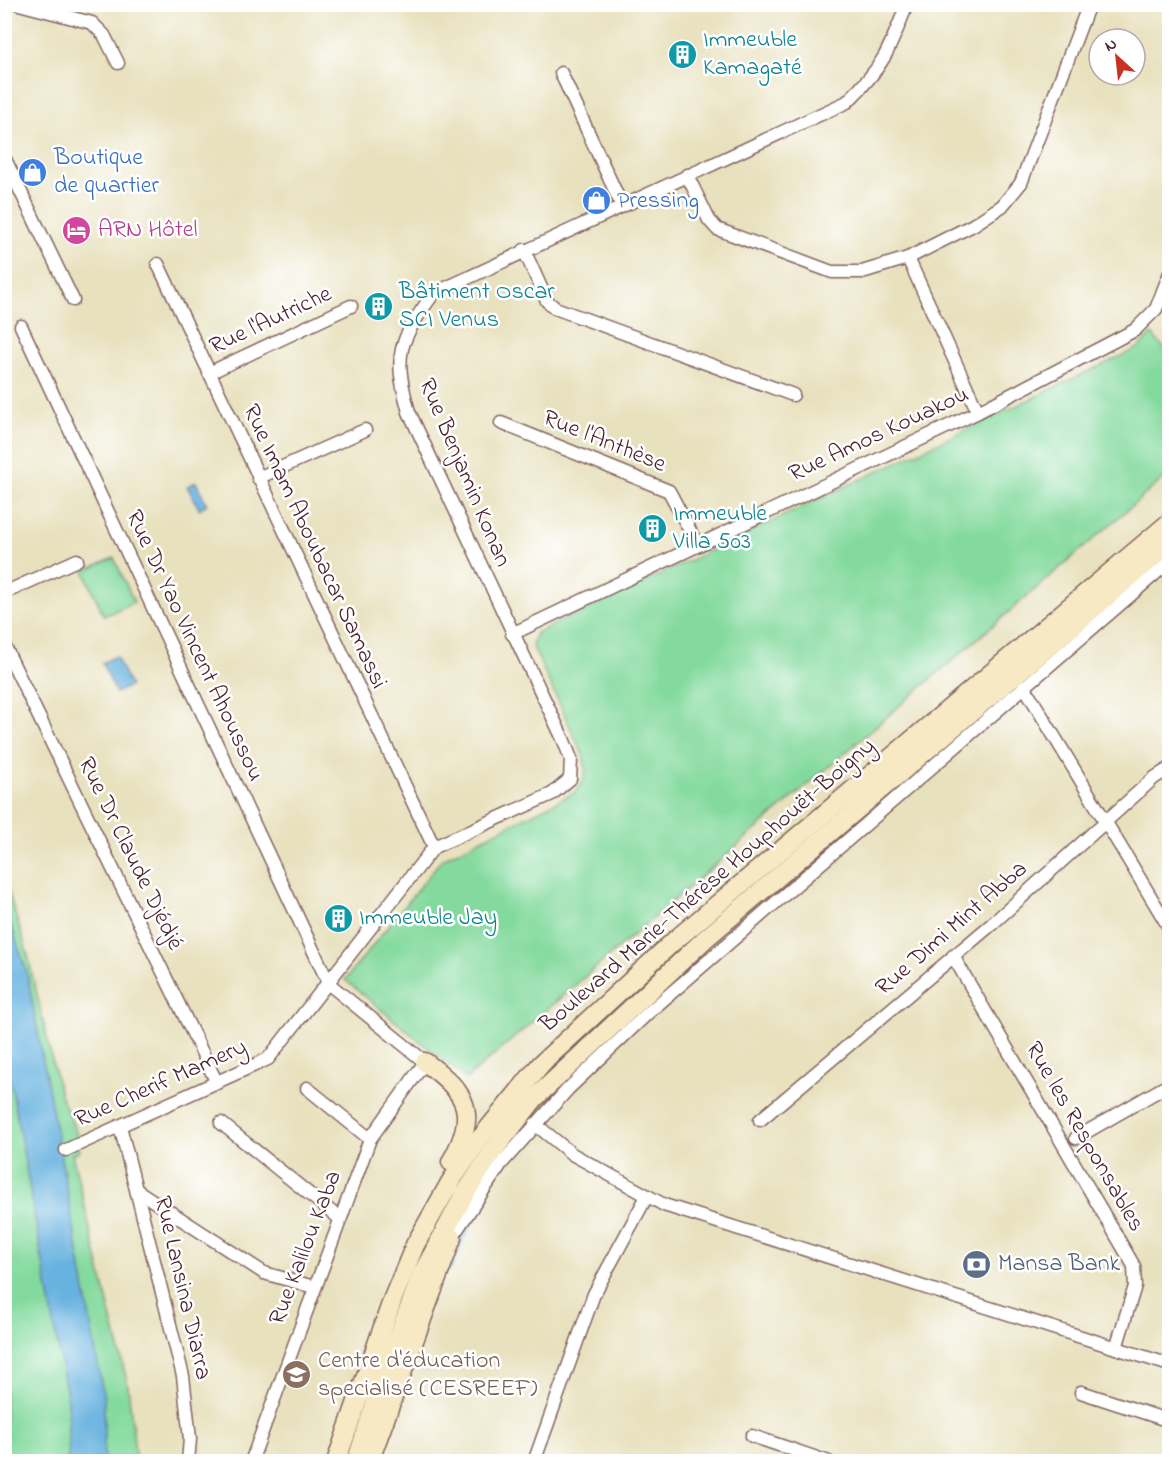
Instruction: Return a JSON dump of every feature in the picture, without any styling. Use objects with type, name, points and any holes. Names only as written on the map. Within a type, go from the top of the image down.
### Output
[{"type":"main road","name":"Boulevard Marie-Thérèse Houphouët-Boigny","points":[[336,1461],[393,1298],[415,1245],[451,1181],[502,1108],[565,1041],[674,941],[1170,522]]},
{"type":"main road","name":"Boulevard Marie-Thérèse Houphouët-Boigny","points":[[356,1461],[391,1356],[422,1274],[453,1214],[493,1150],[556,1075],[705,939],[1170,543]]},
{"type":"main road","points":[[415,1245],[421,1218],[463,1140],[468,1121],[464,1101],[456,1088],[425,1062]]},
{"type":"main road","points":[[369,1461],[455,1232]]},
{"type":"street","points":[[20,4],[92,23],[104,35],[118,63]]},
{"type":"street","name":"Rue Benjamin Konan","points":[[512,634],[409,412],[399,374],[405,340],[433,294],[847,102],[874,76],[889,52],[907,4]]},
{"type":"street","points":[[687,175],[709,220],[728,235],[832,272],[862,272],[908,258],[983,219],[1002,206],[1021,183],[1089,4]]},
{"type":"street","points":[[561,74],[622,207]]},
{"type":"street","points":[[4,157],[73,300]]},
{"type":"street","points":[[524,250],[547,302],[555,308],[793,395]]},
{"type":"street","points":[[908,258],[978,412]]},
{"type":"street","name":"Rue Imam Aboubacar Samassi","points":[[158,264],[434,847]]},
{"type":"street","name":"Rue Amos Kouakou","points":[[512,634],[978,412],[1135,330],[1156,309],[1170,273]]},
{"type":"street","name":"Rue l'Autriche","points":[[209,373],[351,306]]},
{"type":"street","name":"Rue Dr Yao Vincent Ahoussou","points":[[21,326],[329,984]]},
{"type":"street","name":"Rue l'Anthèse","points":[[501,423],[669,491],[697,544]]},
{"type":"street","points":[[258,478],[366,430]]},
{"type":"street","points":[[4,593],[77,560]]},
{"type":"street","points":[[422,1274],[443,1251],[501,1164],[568,1089],[648,1013],[1170,561]]},
{"type":"street","name":"Rue Cherif Mamery","points":[[66,1150],[268,1059],[434,847],[552,794],[566,784],[572,774],[572,759],[512,634]]},
{"type":"street","name":"Rue Dr Claude Djédjé","points":[[4,645],[217,1083]]},
{"type":"street","points":[[1024,686],[1170,929]]},
{"type":"street","name":"Rue Dimi Mint Abba","points":[[760,1120],[954,956],[1170,768]]},
{"type":"street","name":"Rue les Responsables","points":[[954,956],[1134,1266],[1135,1286],[1116,1348]]},
{"type":"street","points":[[329,984],[425,1062]]},
{"type":"street","name":"Rue Kalilou Kaba","points":[[250,1461],[370,1139],[425,1062]]},
{"type":"street","points":[[1076,1138],[1170,1084]]},
{"type":"street","points":[[307,1088],[370,1139]]},
{"type":"street","points":[[221,1123],[339,1218]]},
{"type":"street","points":[[535,1125],[572,1154],[647,1196],[712,1222],[1170,1365]]},
{"type":"street","name":"Rue Lansina Diarra","points":[[120,1126],[183,1376],[190,1438],[188,1461]]},
{"type":"street","points":[[138,1191],[264,1273],[314,1287]]},
{"type":"street","points":[[534,1461],[594,1294],[647,1196]]},
{"type":"street","points":[[1081,1392],[1170,1421]]},
{"type":"street","points":[[752,1436],[829,1461]]},
{"type":"shaded area","points":[[382,1447],[424,1461],[377,1462]]},
{"type":"green space","points":[[1152,334],[1169,354],[1169,474],[466,1079],[345,980],[442,859],[574,793],[582,784],[586,770],[583,755],[532,645],[536,633],[1138,348]]},
{"type":"green space","points":[[114,558],[134,602],[104,616],[84,571]]},
{"type":"green space","points":[[4,878],[27,952],[60,1094],[76,1132],[80,1150],[72,1154],[128,1386],[136,1461],[89,1461],[88,1444],[63,1461],[5,1461]]},
{"type":"water","points":[[196,482],[207,504],[199,509],[187,486]]},
{"type":"water","points":[[116,656],[130,686],[116,693],[102,663]]},
{"type":"water","points":[[5,907],[27,973],[75,1234],[104,1399],[104,1461],[68,1461],[68,1402],[5,1051]]},
{"type":"waterway","points":[[450,1269],[473,1216]]},
{"type":"place","name":"Immeuble Kamagaté","points":[[682,54]]},
{"type":"place","name":"Boutique de quartier","points":[[33,172]]},
{"type":"place","name":"Pressing","points":[[596,201]]},
{"type":"place","name":"ARN Hôtel","points":[[77,230]]},
{"type":"place","name":"Bâtiment Oscar SCI Venus","points":[[378,306]]},
{"type":"place","name":"Immeuble Villa 503","points":[[652,528]]},
{"type":"place","name":"Immeuble Jay","points":[[338,918]]},
{"type":"place","name":"Mansa Bank","points":[[977,1264]]},
{"type":"place","name":"Centre d'éducation specialisé (CESREEF)","points":[[297,1375]]}]
